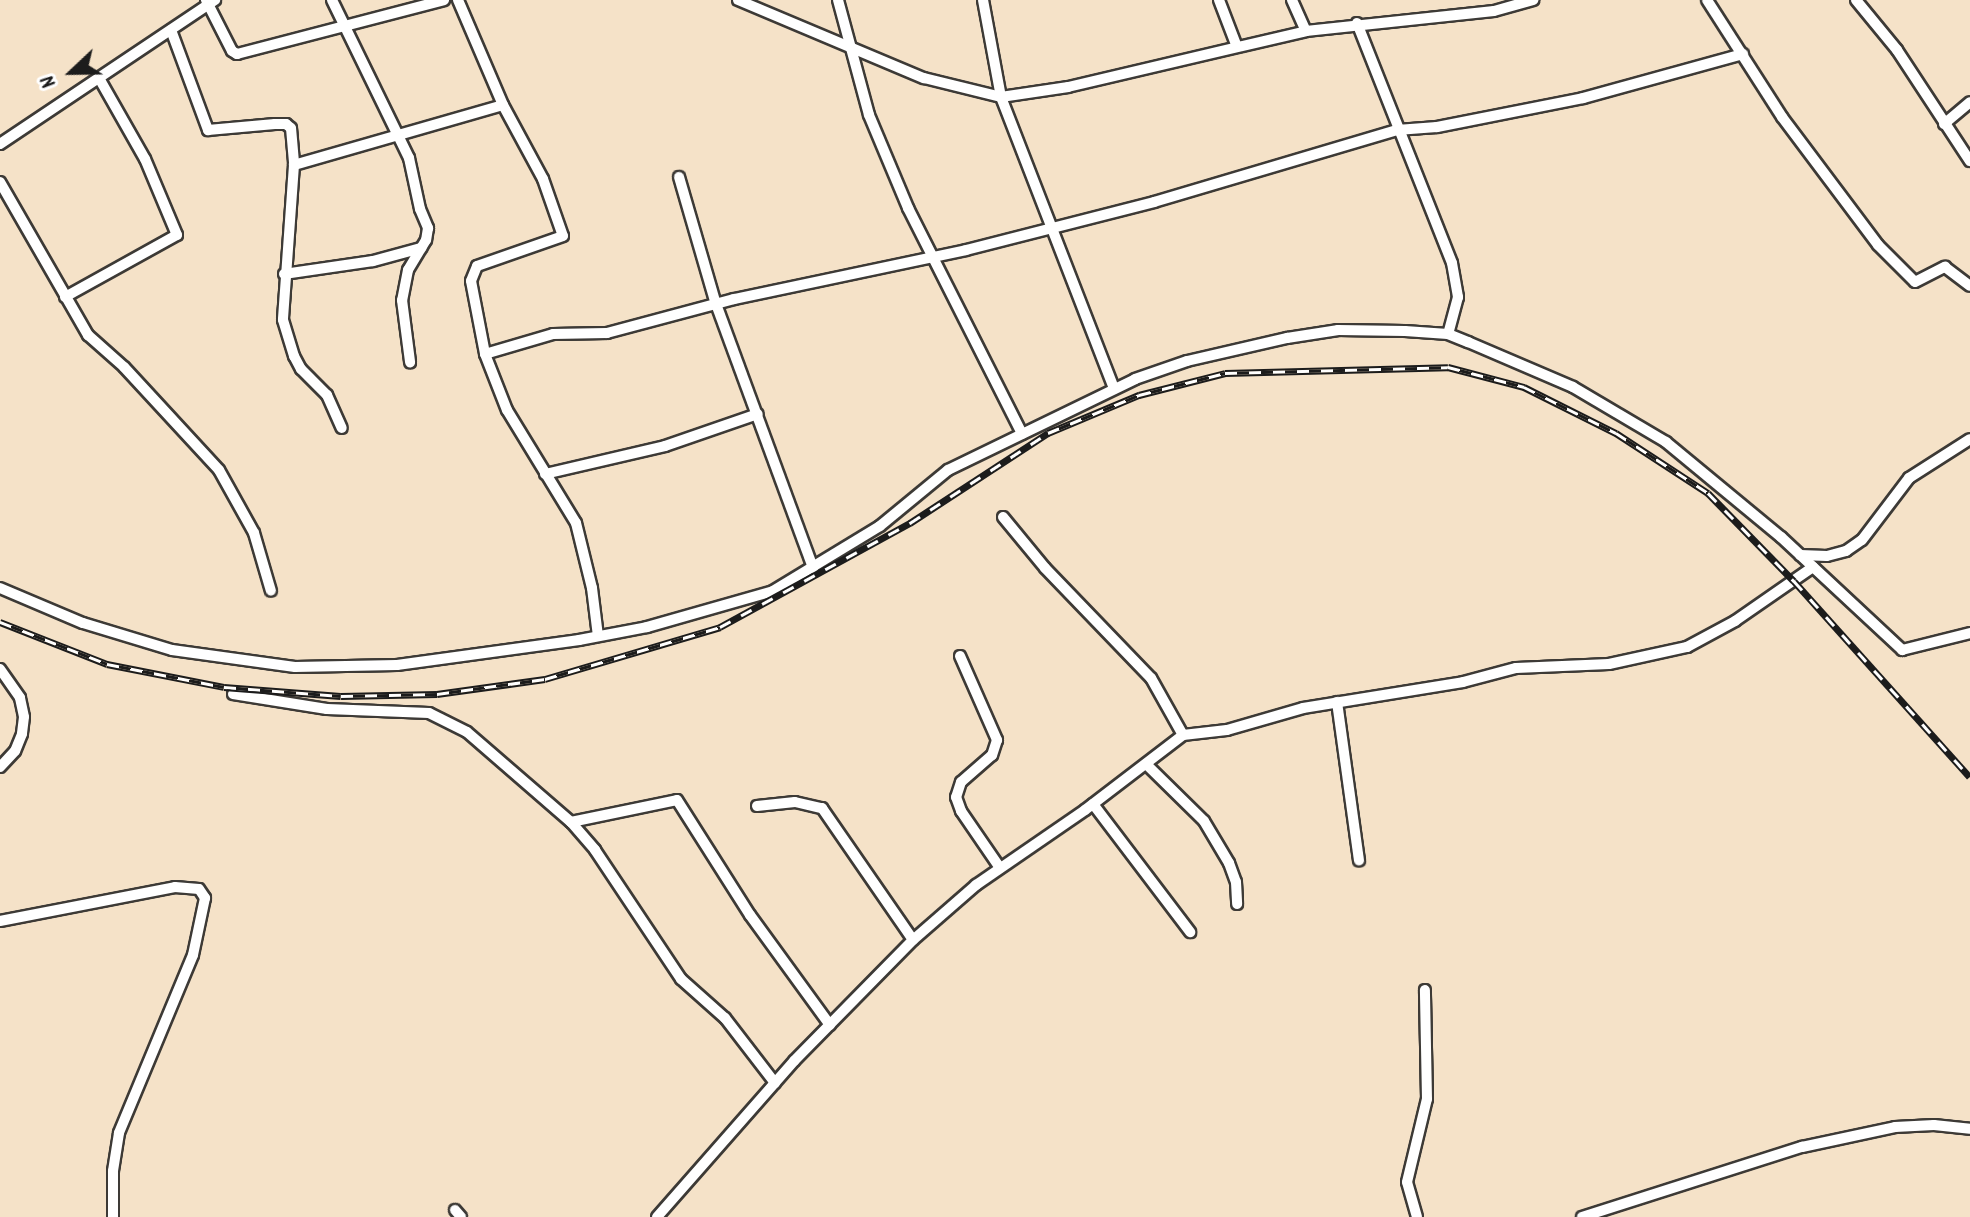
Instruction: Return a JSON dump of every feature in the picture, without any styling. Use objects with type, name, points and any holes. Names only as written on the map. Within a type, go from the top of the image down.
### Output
[{"type":"street","points":[[332,0],[398,133],[414,172],[420,209],[428,228],[408,270],[402,300],[410,362]]},
{"type":"street","points":[[0,144],[210,1],[232,51],[237,54],[342,24],[444,0]]},
{"type":"street","points":[[458,0],[503,105],[543,179],[563,236],[477,266],[473,272],[473,300],[485,354],[517,431],[576,523],[592,588],[598,636]]},
{"type":"street","points":[[738,0],[924,78],[1001,97],[1068,87],[1306,31],[1357,23],[1494,11],[1533,0]]},
{"type":"street","points":[[838,0],[869,115],[932,257],[1022,434]]},
{"type":"street","points":[[983,0],[1001,97],[1114,389]]},
{"type":"street","points":[[1219,0],[1237,47]]},
{"type":"street","points":[[1292,0],[1306,31]]},
{"type":"street","points":[[1707,0],[1810,155],[1878,245],[1915,282],[1945,267],[1970,286]]},
{"type":"street","points":[[1856,0],[1897,50],[1970,161]]},
{"type":"street","points":[[1357,23],[1397,130],[1438,222],[1456,282],[1458,297],[1448,334]]},
{"type":"street","points":[[171,30],[206,128],[212,132],[286,124],[294,138],[284,274],[287,340],[301,369],[327,395],[342,428]]},
{"type":"street","points":[[485,354],[553,334],[607,333],[716,304],[932,257],[1154,202],[1397,130],[1437,127],[1583,98],[1743,54]]},
{"type":"street","points":[[65,297],[177,235],[145,159],[99,78]]},
{"type":"street","points":[[1944,124],[1970,102]]},
{"type":"street","points":[[294,165],[503,105]]},
{"type":"street","points":[[679,177],[716,304],[813,568]]},
{"type":"street","points":[[0,182],[88,335],[124,367],[219,470],[254,533],[271,591]]},
{"type":"street","points":[[284,274],[373,261],[421,248]]},
{"type":"street","points":[[0,588],[83,623],[158,647],[295,667],[423,663],[647,627],[773,591],[880,526],[948,470],[1114,389],[1187,361],[1287,338],[1338,330],[1448,334],[1573,387],[1666,442],[1800,555],[1902,650],[1970,633]]},
{"type":"street","points":[[545,474],[665,446],[758,414]]},
{"type":"street","points":[[1800,555],[1827,556],[1846,551],[1862,540],[1909,478],[1970,439]]},
{"type":"street","points":[[1003,517],[1045,568],[1151,678],[1183,735]]},
{"type":"street","points":[[657,1217],[775,1083],[913,940],[1000,868],[1093,804],[1183,735],[1227,730],[1337,702],[1463,682],[1516,668],[1609,664],[1687,647],[1735,621],[1813,567]]},
{"type":"street","points":[[960,656],[997,740],[992,755],[961,782],[956,797],[961,811],[1000,868]]},
{"type":"street","points":[[0,669],[20,698],[24,717],[22,734],[15,751],[0,767]]},
{"type":"street","points":[[233,694],[327,709],[438,715],[467,732],[571,822],[595,850],[681,979],[725,1018],[775,1083]]},
{"type":"street","points":[[1337,702],[1359,860]]},
{"type":"street","points":[[1146,764],[1204,821],[1229,863],[1236,882],[1237,904]]},
{"type":"street","points":[[571,822],[677,800],[750,915],[830,1025]]},
{"type":"street","points":[[757,806],[795,802],[822,808],[913,940]]},
{"type":"street","points":[[1093,804],[1190,932]]},
{"type":"street","points":[[0,921],[175,887],[199,889],[205,898],[193,955],[119,1133],[113,1171],[113,1217]]},
{"type":"street","points":[[1417,1217],[1407,1182],[1427,1099],[1425,990]]},
{"type":"street","points":[[1582,1217],[1802,1147],[1895,1127],[1934,1125],[1970,1129]]},
{"type":"railway","points":[[0,622],[107,664],[224,687],[341,696],[437,694],[545,679],[720,627],[910,523],[1048,433],[1139,395],[1225,373],[1448,367],[1524,387],[1616,433],[1708,493],[1794,581],[1970,777]]}]
